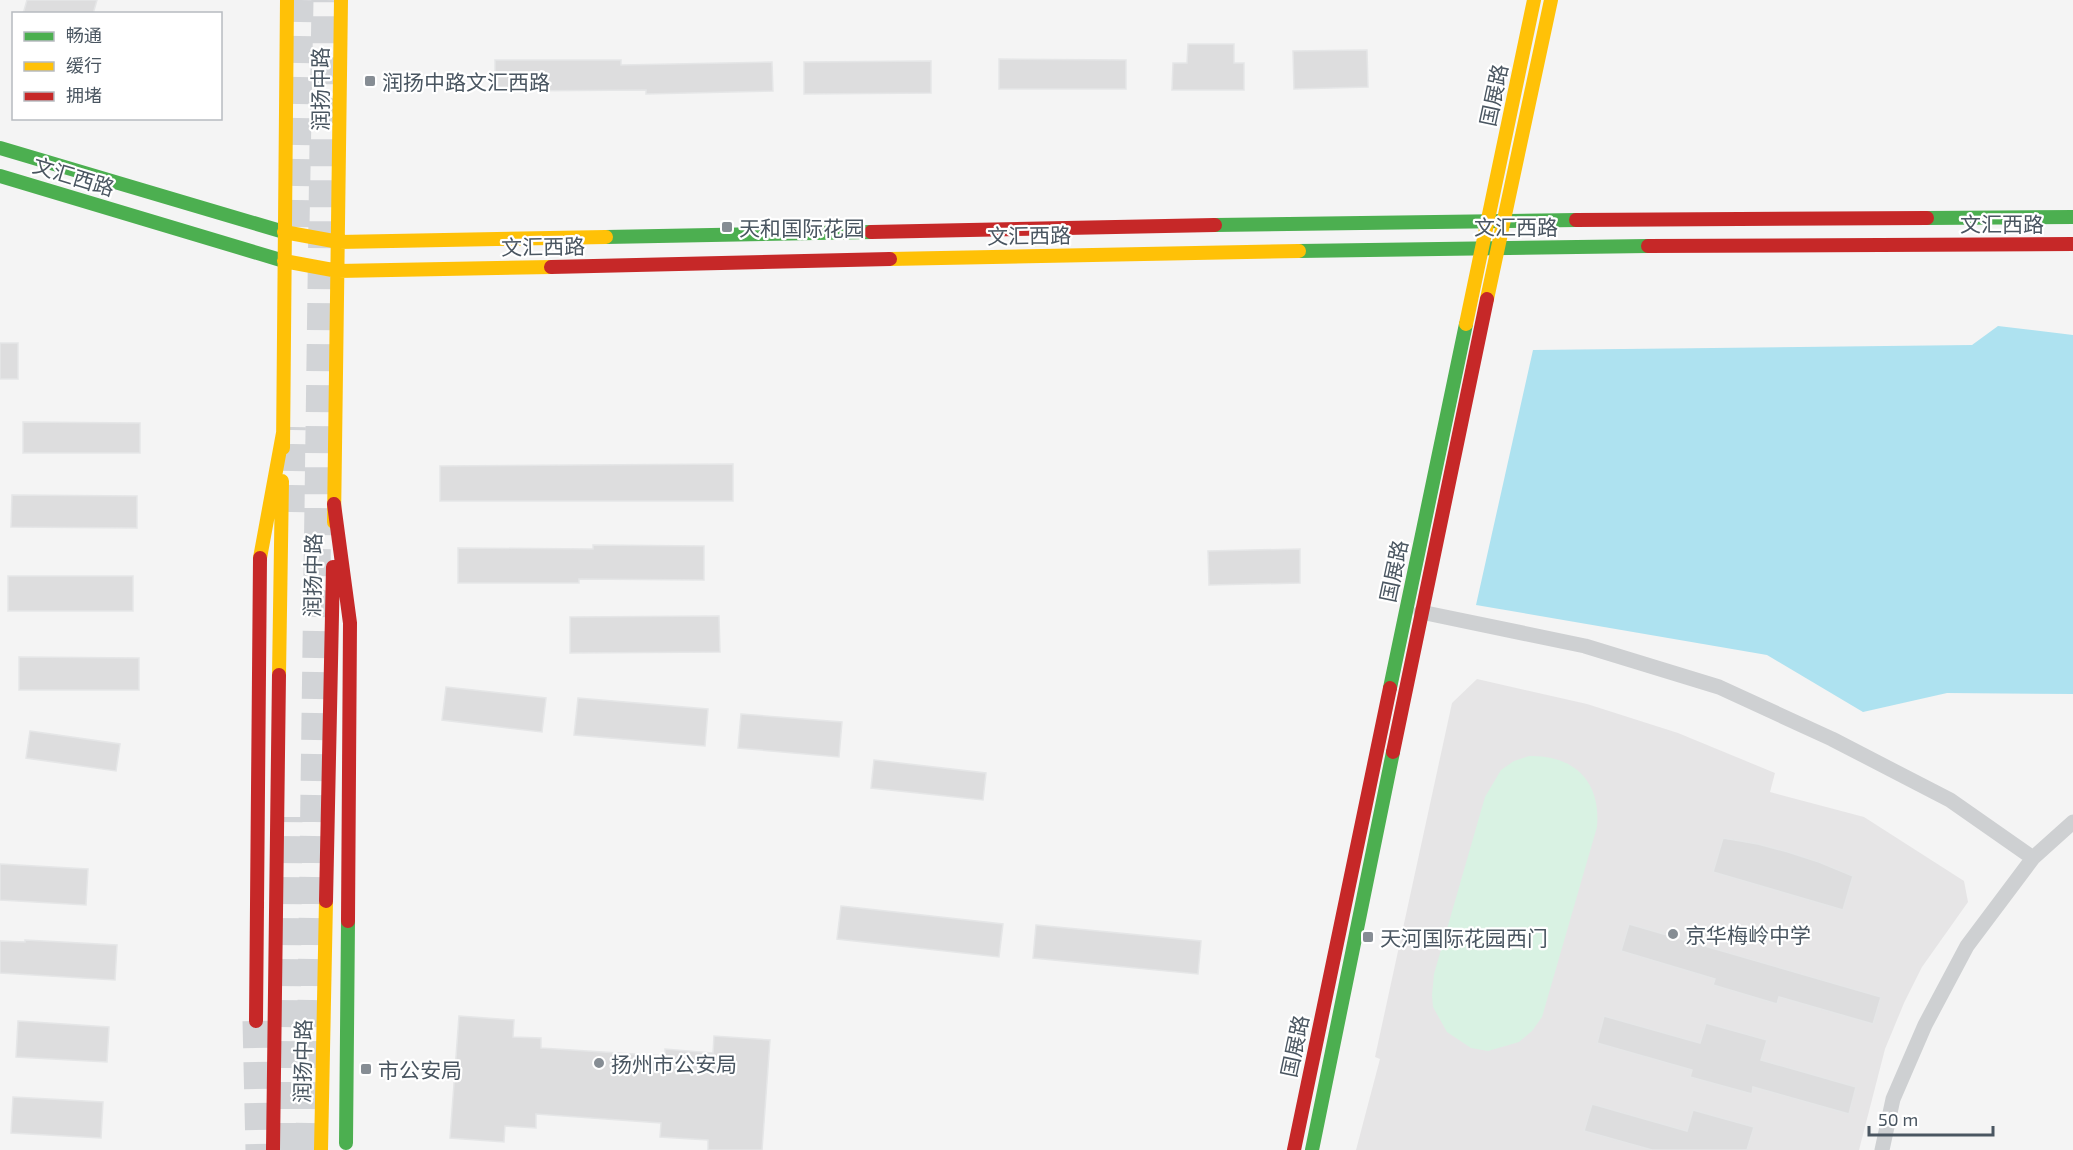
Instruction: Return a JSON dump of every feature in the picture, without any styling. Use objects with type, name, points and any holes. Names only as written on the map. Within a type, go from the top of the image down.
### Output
[{"type":"main road","name":"润扬中路","points":[[273,1150],[287,0]]},
{"type":"main road","name":"润扬中路","points":[[321,1150],[339,271],[340,0]]},
{"type":"main road","name":"国展路","points":[[1294,1150],[1534,0]]},
{"type":"main road","name":"国展路","points":[[1312,1150],[1421,612],[1551,0]]},
{"type":"main road","name":"文汇西路","points":[[0,148],[284,232],[339,242],[1488,220],[2073,217]]},
{"type":"main road","name":"文汇西路","points":[[0,176],[284,261],[339,271],[1483,247],[2073,244]]},
{"type":"main road","points":[[256,1021],[260,554],[283,433]]},
{"type":"main road","points":[[334,504],[350,623],[346,1143]]},
{"type":"street","points":[[1421,612],[1585,646],[1719,687],[1832,739],[1950,800],[2033,858]]},
{"type":"street","points":[[1882,1150],[1893,1099],[1925,1025],[1967,946],[2033,858],[2073,822]]},
{"type":"shaded area","name":"京华梅岭中学","points":[[1477,679],[1587,704],[1678,733],[1775,773],[1770,792],[1864,817],[1964,881],[1968,902],[1922,967],[1885,1049],[1859,1150],[1356,1150],[1380,1059],[1375,1057],[1452,703]]},
{"type":"green space","points":[[1529,756],[1559,760],[1581,774],[1589,784],[1594,796],[1597,827],[1542,1017],[1532,1031],[1519,1042],[1488,1051],[1471,1048],[1447,1032],[1433,1007],[1434,974],[1485,797],[1501,770],[1514,761]]},
{"type":"water","points":[[1998,326],[2073,335],[2073,694],[1947,693],[1863,712],[1767,655],[1476,605],[1533,350],[1972,345]]},
{"type":"building","points":[[27,0],[97,0],[94,12],[24,12]]},
{"type":"building","points":[[1188,44],[1234,44],[1234,63],[1244,63],[1244,90],[1172,90],[1173,63],[1187,63]]},
{"type":"building","points":[[1367,50],[1368,87],[1294,89],[1293,51]]},
{"type":"building","points":[[999,59],[1126,60],[1126,89],[999,89]]},
{"type":"building","points":[[495,60],[621,60],[621,65],[772,62],[773,91],[646,94],[646,90],[495,91]]},
{"type":"building","points":[[931,61],[931,93],[804,94],[804,62]]},
{"type":"building","points":[[0,343],[18,343],[18,379],[0,379]]},
{"type":"building","points":[[23,422],[140,423],[140,453],[23,453]]},
{"type":"building","points":[[733,464],[733,501],[440,501],[440,466]]},
{"type":"building","points":[[12,495],[137,496],[137,528],[11,527]]},
{"type":"building","points":[[593,545],[704,546],[704,580],[579,579],[579,583],[458,583],[458,548],[593,549]]},
{"type":"building","points":[[1300,549],[1300,583],[1209,585],[1208,551]]},
{"type":"building","points":[[8,576],[133,576],[133,611],[8,611]]},
{"type":"building","points":[[719,616],[720,652],[570,653],[570,617]]},
{"type":"building","points":[[19,657],[139,658],[139,690],[19,690]]},
{"type":"building","points":[[446,687],[546,698],[542,732],[442,720]]},
{"type":"building","points":[[578,698],[708,709],[705,746],[574,735]]},
{"type":"building","points":[[741,714],[842,722],[839,757],[738,748]]},
{"type":"building","points":[[30,731],[120,744],[116,771],[26,758]]},
{"type":"building","points":[[874,760],[986,773],[983,800],[871,788]]},
{"type":"building","points":[[1723,838],[1788,852],[1853,876],[1843,910],[1713,872]]},
{"type":"building","points":[[0,864],[88,869],[86,905],[0,900]]},
{"type":"building","points":[[841,906],[1003,924],[999,957],[837,939]]},
{"type":"building","points":[[1629,924],[1881,997],[1873,1024],[1779,997],[1777,1004],[1713,985],[1715,979],[1621,951]]},
{"type":"building","points":[[1036,925],[1201,941],[1198,974],[1033,958]]},
{"type":"building","points":[[25,940],[117,945],[115,980],[0,973],[0,941],[25,942]]},
{"type":"building","points":[[459,1016],[514,1020],[513,1037],[541,1038],[541,1048],[665,1056],[665,1049],[713,1053],[714,1036],[770,1040],[762,1150],[708,1150],[708,1140],[660,1137],[661,1123],[536,1114],[536,1128],[505,1126],[504,1142],[450,1138]]},
{"type":"building","points":[[1604,1016],[1700,1043],[1706,1023],[1767,1040],[1761,1060],[1856,1087],[1849,1114],[1753,1087],[1752,1094],[1690,1077],[1692,1070],[1597,1043]]},
{"type":"building","points":[[18,1021],[109,1027],[107,1062],[16,1057]]},
{"type":"building","points":[[13,1097],[103,1102],[101,1138],[11,1133]]},
{"type":"building","points":[[1592,1104],[1687,1131],[1693,1110],[1754,1127],[1747,1150],[1652,1150],[1584,1131]]},
{"type":"tunnel","points":[[296,227],[300,0]]},
{"type":"tunnel","points":[[309,1150],[325,0]]},
{"type":"tunnel","points":[[291,512],[292,427]]},
{"type":"tunnel","points":[[286,1150],[289,817]]},
{"type":"tunnel","points":[[256,1021],[259,1150]]},
{"type":"traffic: fast","points":[[0,148],[284,232]]},
{"type":"traffic: fast","points":[[0,176],[284,261]]},
{"type":"traffic: fast","points":[[1927,218],[2073,217]]},
{"type":"traffic: fast","points":[[1215,225],[1576,220]]},
{"type":"traffic: fast","points":[[606,237],[871,232]]},
{"type":"traffic: fast","points":[[1299,251],[1648,246]]},
{"type":"traffic: fast","points":[[1390,688],[1466,324]]},
{"type":"traffic: fast","points":[[1312,1150],[1393,752]]},
{"type":"traffic: fast","points":[[346,1143],[348,921]]},
{"type":"traffic: slow","points":[[283,448],[287,0]]},
{"type":"traffic: slow","points":[[334,522],[341,0]]},
{"type":"traffic: slow","points":[[1466,324],[1534,0]]},
{"type":"traffic: slow","points":[[1487,299],[1551,0]]},
{"type":"traffic: slow","points":[[284,232],[339,242],[606,237]]},
{"type":"traffic: slow","points":[[890,259],[1299,251]]},
{"type":"traffic: slow","points":[[284,261],[338,271],[551,267]]},
{"type":"traffic: slow","points":[[260,558],[283,433]]},
{"type":"traffic: slow","points":[[279,675],[282,481]]},
{"type":"traffic: slow","points":[[321,1150],[326,901]]},
{"type":"traffic: jam","points":[[1576,220],[1927,218]]},
{"type":"traffic: jam","points":[[871,232],[1215,225]]},
{"type":"traffic: jam","points":[[1648,246],[2073,244]]},
{"type":"traffic: jam","points":[[551,267],[890,259]]},
{"type":"traffic: jam","points":[[1393,752],[1487,299]]},
{"type":"traffic: jam","points":[[334,504],[350,623],[348,921]]},
{"type":"traffic: jam","points":[[256,1021],[260,558]]},
{"type":"traffic: jam","points":[[326,901],[333,567]]},
{"type":"traffic: jam","points":[[273,1150],[279,675]]},
{"type":"traffic: jam","points":[[1294,1150],[1390,688]]},
{"type":"place","name":"润扬中路文汇西路","points":[[370,81]]},
{"type":"place","name":"天和国际花园","points":[[727,227]]},
{"type":"place","name":"京华梅岭中学","points":[[1673,934]]},
{"type":"place","name":"天河国际花园西门","points":[[1368,937]]},
{"type":"place","name":"扬州市公安局","points":[[599,1063]]},
{"type":"place","name":"市公安局","points":[[366,1069]]}]
